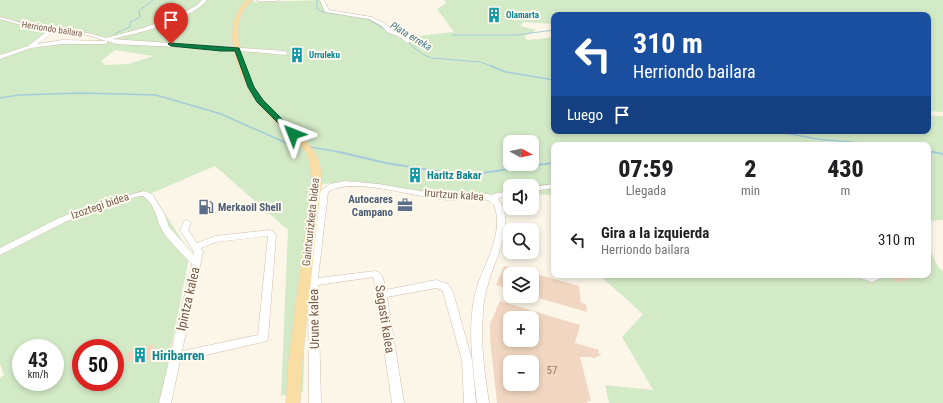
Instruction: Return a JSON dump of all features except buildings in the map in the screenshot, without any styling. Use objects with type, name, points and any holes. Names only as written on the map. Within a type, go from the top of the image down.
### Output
[{"type":"main road","name":"Gaintxurizketa bidea","points":[[249,0],[237,16],[236,29],[237,49],[251,87],[261,102],[304,145],[312,156],[316,170],[316,187],[295,364],[293,403]]},
{"type":"street","points":[[104,39],[180,17],[194,10],[205,0]]},
{"type":"street","points":[[258,0],[277,0]]},
{"type":"street","points":[[322,0],[328,12],[370,18],[384,25],[390,32],[402,36],[409,42]]},
{"type":"street","name":"Herriondo bailara","points":[[1,19],[28,26],[77,32],[112,42],[171,44],[285,53]]},
{"type":"street","points":[[30,47],[52,30]]},
{"type":"street","points":[[0,56],[30,47],[62,42],[112,42]]},
{"type":"street","name":"Irurtzun kalea","points":[[326,188],[332,184],[367,184],[437,197],[488,197],[494,199],[497,203],[500,212],[499,235],[492,260],[482,286],[478,316],[477,338],[483,403]]},
{"type":"street","points":[[539,188],[551,186]]},
{"type":"street","name":"Urune kalea","points":[[315,403],[313,282],[324,191],[326,188]]},
{"type":"street","name":"Izoztegi bidea","points":[[0,252],[72,216],[118,200],[144,193],[149,196],[161,215],[164,228],[196,263]]},
{"type":"street","points":[[494,199],[496,196],[503,194]]},
{"type":"street","points":[[175,357],[263,338],[272,236],[270,233],[215,239],[196,247],[184,230],[187,223]]},
{"type":"street","name":"Ipintza kalea","points":[[164,403],[199,252],[196,247]]},
{"type":"street","name":"Sagasti kalea","points":[[313,282],[375,274],[379,280],[382,294],[398,403]]},
{"type":"street","points":[[382,294],[436,284],[445,287],[448,292],[467,360],[470,403]]},
{"type":"green space","points":[[0,0],[254,0],[253,2],[322,0],[326,11],[369,19],[384,27],[399,38],[454,32],[437,9],[446,3],[444,0],[943,0],[943,112],[931,111],[931,12],[551,12],[551,24],[524,22],[520,26],[536,30],[524,37],[528,40],[551,37],[551,134],[931,134],[931,115],[943,116],[943,220],[931,221],[931,142],[551,142],[551,195],[539,194],[539,179],[503,179],[503,194],[436,194],[355,181],[323,184],[318,191],[306,290],[303,392],[281,396],[288,230],[215,166],[152,193],[190,253],[160,403],[0,403],[0,378],[4,375],[0,364]],"holes":[[[55,30],[84,33],[101,40],[89,43],[38,44]],[[115,50],[153,56],[129,64],[105,65],[101,61]]]},
{"type":"green space","points":[[931,253],[939,268],[943,271],[943,403],[609,403],[605,385],[653,390],[622,337],[643,314],[602,278],[931,278]]},
{"type":"waterway","points":[[114,34],[130,27],[130,22],[140,17],[139,11],[153,0]]},
{"type":"waterway","name":"Plata erreka","points":[[317,0],[317,9],[323,12],[359,17]]},
{"type":"waterway","name":"Plata erreka","points":[[366,18],[388,31]]},
{"type":"waterway","points":[[452,35],[516,35],[551,30]]},
{"type":"waterway","name":"Plata erreka","points":[[399,36],[424,55],[432,58],[480,62],[494,67]]},
{"type":"waterway","name":"Plata erreka","points":[[491,66],[506,72],[551,80]]},
{"type":"waterway","points":[[0,98],[19,95],[81,93],[156,95],[221,114],[293,146],[300,146]]},
{"type":"waterway","name":"Plata erreka","points":[[791,134],[817,139],[851,142]]},
{"type":"waterway","points":[[311,147],[345,153]]},
{"type":"waterway","points":[[339,152],[386,163],[455,174],[475,174],[551,163]]},
{"type":"waterway","name":"Plata erreka","points":[[931,152],[943,154]]},
{"type":"place","name":"Olamarta","points":[[494,15]]},
{"type":"place","name":"Urruleku","points":[[297,55]]},
{"type":"place","name":"Haritz Bakar","points":[[415,175]]},
{"type":"place","name":"Autocares Campano","points":[[405,205]]},
{"type":"place","name":"Merkaoil Shell","points":[[206,207]]},
{"type":"place","name":"Hiribarren","points":[[140,355]]},
{"type":"route","points":[[171,44],[214,49],[237,49],[251,87],[261,102],[293,134]]}]
